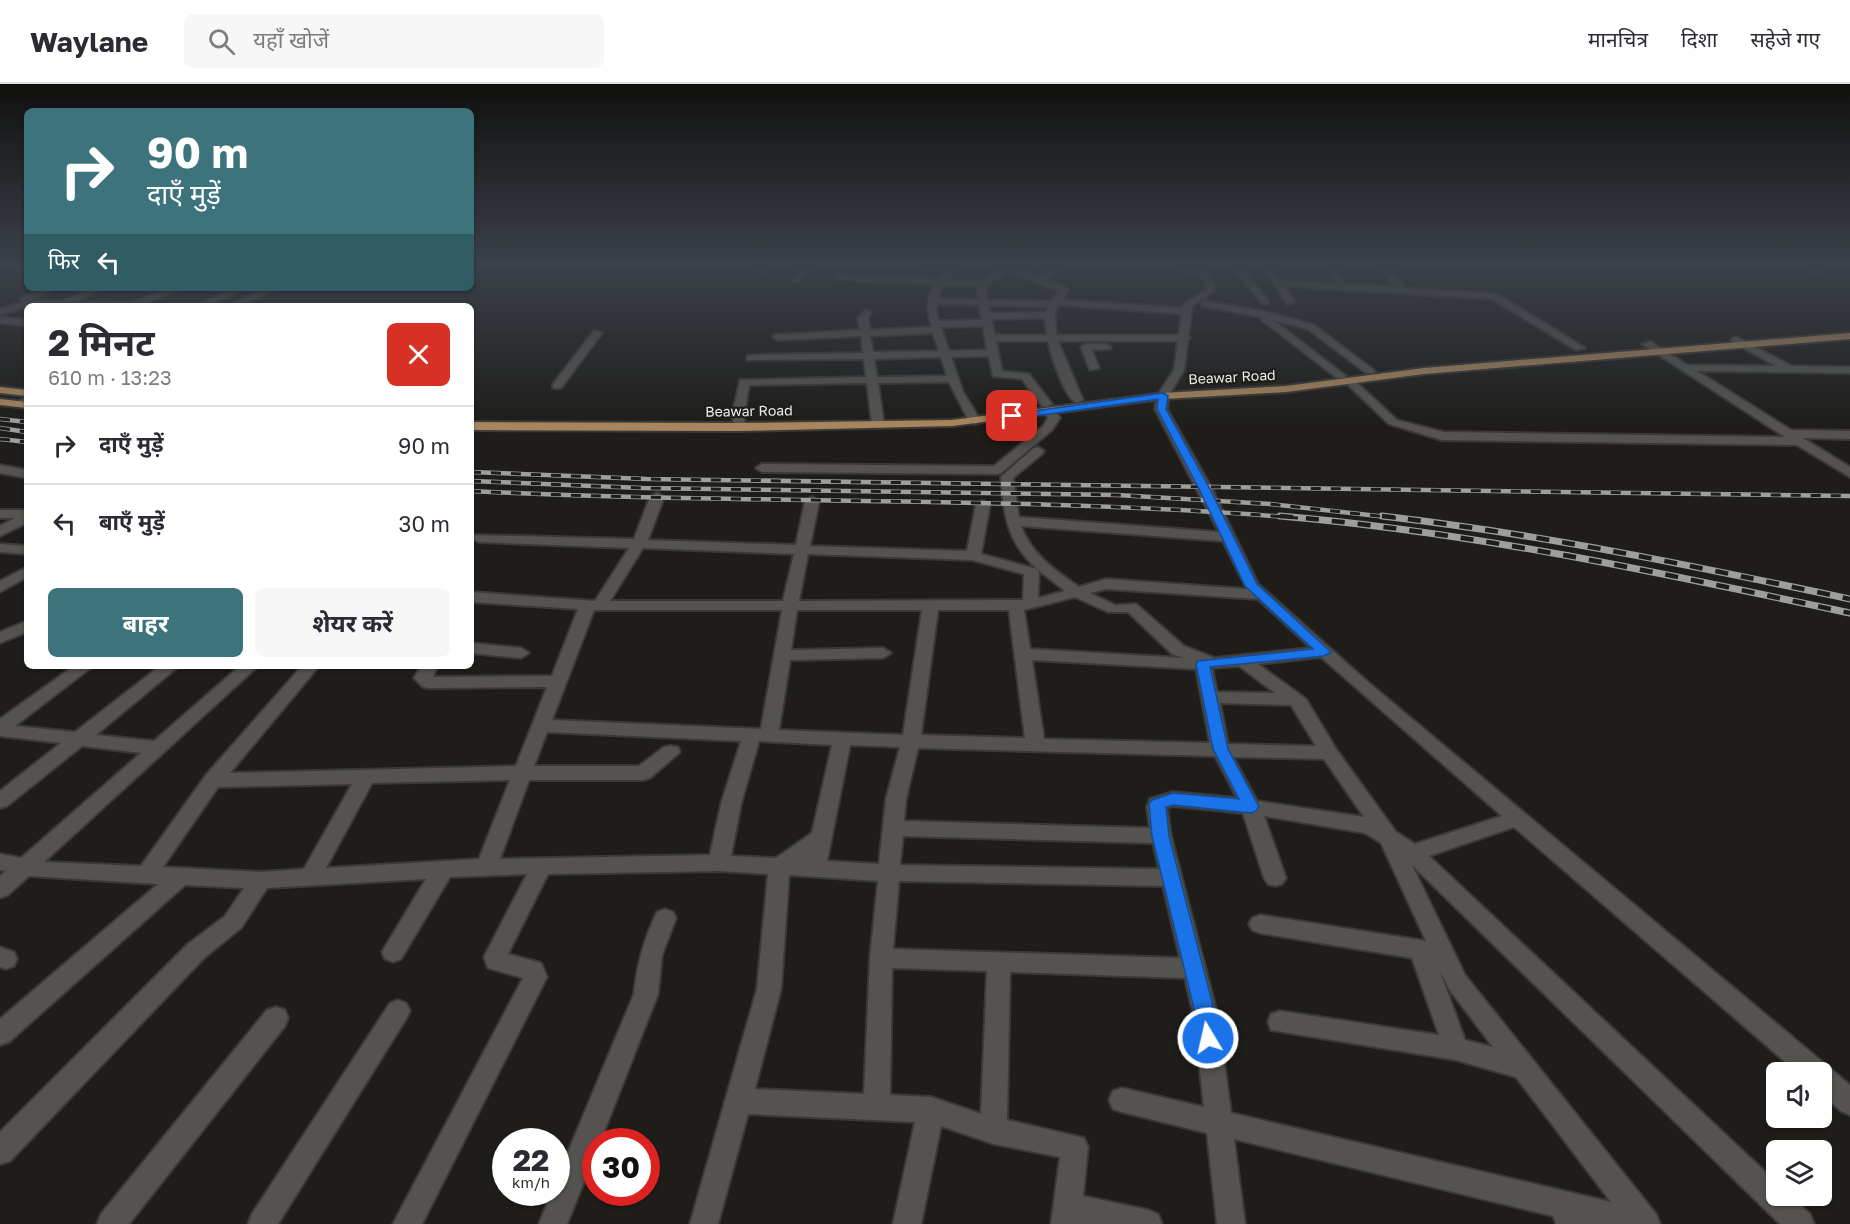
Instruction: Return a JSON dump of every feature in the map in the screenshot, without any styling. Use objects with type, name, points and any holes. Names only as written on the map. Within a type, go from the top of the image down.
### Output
[{"type":"main road","name":"Beawar Road","points":[[1346,379],[1370,371],[1580,348],[1736,340],[1850,331]]},
{"type":"main road","name":"Beawar Road","points":[[474,426],[972,416],[1048,408],[1206,385],[1346,379],[1850,336]]},
{"type":"main road","points":[[0,390],[24,393]]},
{"type":"main road","name":"Beawar Road","points":[[1048,408],[1077,400],[1165,392]]},
{"type":"main road","points":[[0,402],[24,403]]},
{"type":"main road","name":"Beawar Road","points":[[474,417],[738,422]]},
{"type":"street","points":[[863,318],[877,419]]},
{"type":"street","points":[[933,318],[953,379],[972,416]]},
{"type":"street","points":[[778,337],[936,327],[1000,318]]},
{"type":"street","points":[[1051,318],[1066,379],[1077,400]]},
{"type":"street","points":[[1131,318],[1155,323],[1184,344]]},
{"type":"street","points":[[990,338],[1054,338],[1155,323],[1169,318]]},
{"type":"street","points":[[1186,318],[1179,370],[1165,392],[1161,409],[1206,491],[1252,586],[1324,652],[1517,819],[1803,1062]]},
{"type":"street","points":[[1265,318],[1346,379],[1393,422],[1442,436],[1801,441]]},
{"type":"street","points":[[1276,318],[1311,327],[1370,371]]},
{"type":"street","points":[[1530,318],[1580,348]]},
{"type":"street","points":[[762,468],[997,470],[1048,428],[1054,418],[1025,376],[997,374],[987,319]]},
{"type":"street","points":[[0,320],[24,323]]},
{"type":"street","points":[[1155,323],[1167,348]]},
{"type":"street","points":[[557,386],[597,333]]},
{"type":"street","points":[[1736,340],[1790,369]]},
{"type":"street","points":[[1094,368],[1086,347],[1167,348],[1184,344]]},
{"type":"street","points":[[1647,344],[1850,472]]},
{"type":"street","points":[[751,358],[993,353]]},
{"type":"street","points":[[1685,368],[1850,370]]},
{"type":"street","points":[[1834,370],[1850,378]]},
{"type":"street","points":[[738,422],[744,382],[953,379]]},
{"type":"street","points":[[1789,434],[1850,435]]},
{"type":"street","points":[[1038,451],[1007,477],[1012,521],[1021,542],[1038,564],[1078,592],[1114,610],[1131,607],[1178,650],[1208,663]]},
{"type":"street","points":[[0,469],[24,473]]},
{"type":"street","points":[[486,867],[559,681],[594,605],[639,544],[657,497]]},
{"type":"street","points":[[719,863],[731,804],[760,735],[782,655],[812,501]]},
{"type":"street","points":[[973,556],[982,505]]},
{"type":"street","points":[[0,514],[24,516]]},
{"type":"street","points":[[0,532],[24,518]]},
{"type":"street","points":[[1012,521],[1227,537]]},
{"type":"street","points":[[479,538],[973,556],[1032,572],[1023,605],[1023,654],[1035,743]]},
{"type":"street","points":[[2,550],[24,550]]},
{"type":"street","points":[[0,587],[24,574]]},
{"type":"street","points":[[477,597],[594,605],[1023,605],[1106,584],[1261,595]]},
{"type":"street","points":[[877,1108],[881,958],[896,799],[911,741],[931,605]]},
{"type":"street","points":[[0,638],[24,627]]},
{"type":"street","points":[[474,648],[520,653]]},
{"type":"street","points":[[1023,654],[1208,663],[1324,652]]},
{"type":"street","points":[[782,655],[883,653]]},
{"type":"street","points":[[1242,660],[1300,703],[1329,753],[1389,838],[1432,951],[1456,1049]]},
{"type":"street","points":[[1208,663],[1209,697],[1220,749],[1251,807],[1275,878]]},
{"type":"street","points":[[0,729],[80,669]]},
{"type":"street","points":[[0,801],[167,669]]},
{"type":"street","points":[[0,889],[247,669]]},
{"type":"street","points":[[146,875],[213,780],[308,669]]},
{"type":"street","points":[[428,669],[423,678],[429,683],[559,681]]},
{"type":"street","points":[[1209,697],[1294,699]]},
{"type":"street","points":[[542,726],[842,739],[1329,753]]},
{"type":"street","points":[[0,729],[157,748]]},
{"type":"street","points":[[815,869],[842,739]]},
{"type":"street","points":[[213,780],[524,773],[643,773],[671,752]]},
{"type":"street","points":[[310,877],[366,777]]},
{"type":"street","points":[[1231,1224],[1206,1017],[1161,836],[1157,808],[1157,804],[1173,799],[1251,807],[1370,826],[1413,853],[1800,1224]]},
{"type":"street","points":[[1413,853],[1517,819]]},
{"type":"street","points":[[893,828],[1161,836]]},
{"type":"street","points":[[779,867],[822,837]]},
{"type":"street","points":[[0,862],[43,870],[261,880],[486,867],[719,863],[889,873],[1171,878]]},
{"type":"street","points":[[407,1224],[532,984],[535,976],[533,970],[501,964],[496,961],[495,957],[542,866]]},
{"type":"street","points":[[704,1224],[769,989],[779,867]]},
{"type":"street","points":[[393,952],[443,870]]},
{"type":"street","points":[[0,1034],[181,876]]},
{"type":"street","points":[[0,1151],[196,951],[233,922],[261,880]]},
{"type":"street","points":[[553,1224],[646,994],[648,958],[652,942],[665,918]]},
{"type":"street","points":[[1260,924],[1432,951],[1646,1224]]},
{"type":"street","points":[[881,958],[1194,968]]},
{"type":"street","points":[[994,1131],[999,962]]},
{"type":"street","points":[[262,1224],[398,1011]]},
{"type":"street","points":[[111,1224],[276,1018]]},
{"type":"street","points":[[1280,1022],[1456,1049],[1523,1067]]},
{"type":"street","points":[[1832,1086],[1850,1102]]},
{"type":"street","points":[[1122,1100],[1567,1214],[1646,1224]]},
{"type":"street","points":[[739,1101],[931,1110],[994,1131],[1075,1147],[1066,1215],[1148,1224]]},
{"type":"street","points":[[907,1224],[931,1110]]},
{"type":"railway","points":[[0,419],[24,422]]},
{"type":"railway","points":[[0,428],[24,432]]},
{"type":"railway","points":[[0,439],[24,442]]},
{"type":"railway","points":[[474,472],[647,479],[1850,496]]},
{"type":"railway","points":[[474,481],[642,488],[1117,495],[1270,504],[1396,518]]},
{"type":"railway","points":[[474,491],[678,498],[1091,506],[1298,518]]},
{"type":"railway","points":[[1280,516],[1352,523],[1495,543],[1637,569],[1850,613]]},
{"type":"railway","points":[[1382,516],[1558,541],[1850,599]]},
{"type":"route","points":[[1012,416],[1163,396],[1161,409],[1206,491],[1252,586],[1324,652],[1203,664],[1220,749],[1251,807],[1173,799],[1157,804],[1161,836],[1206,1017],[1208,1038]]}]
